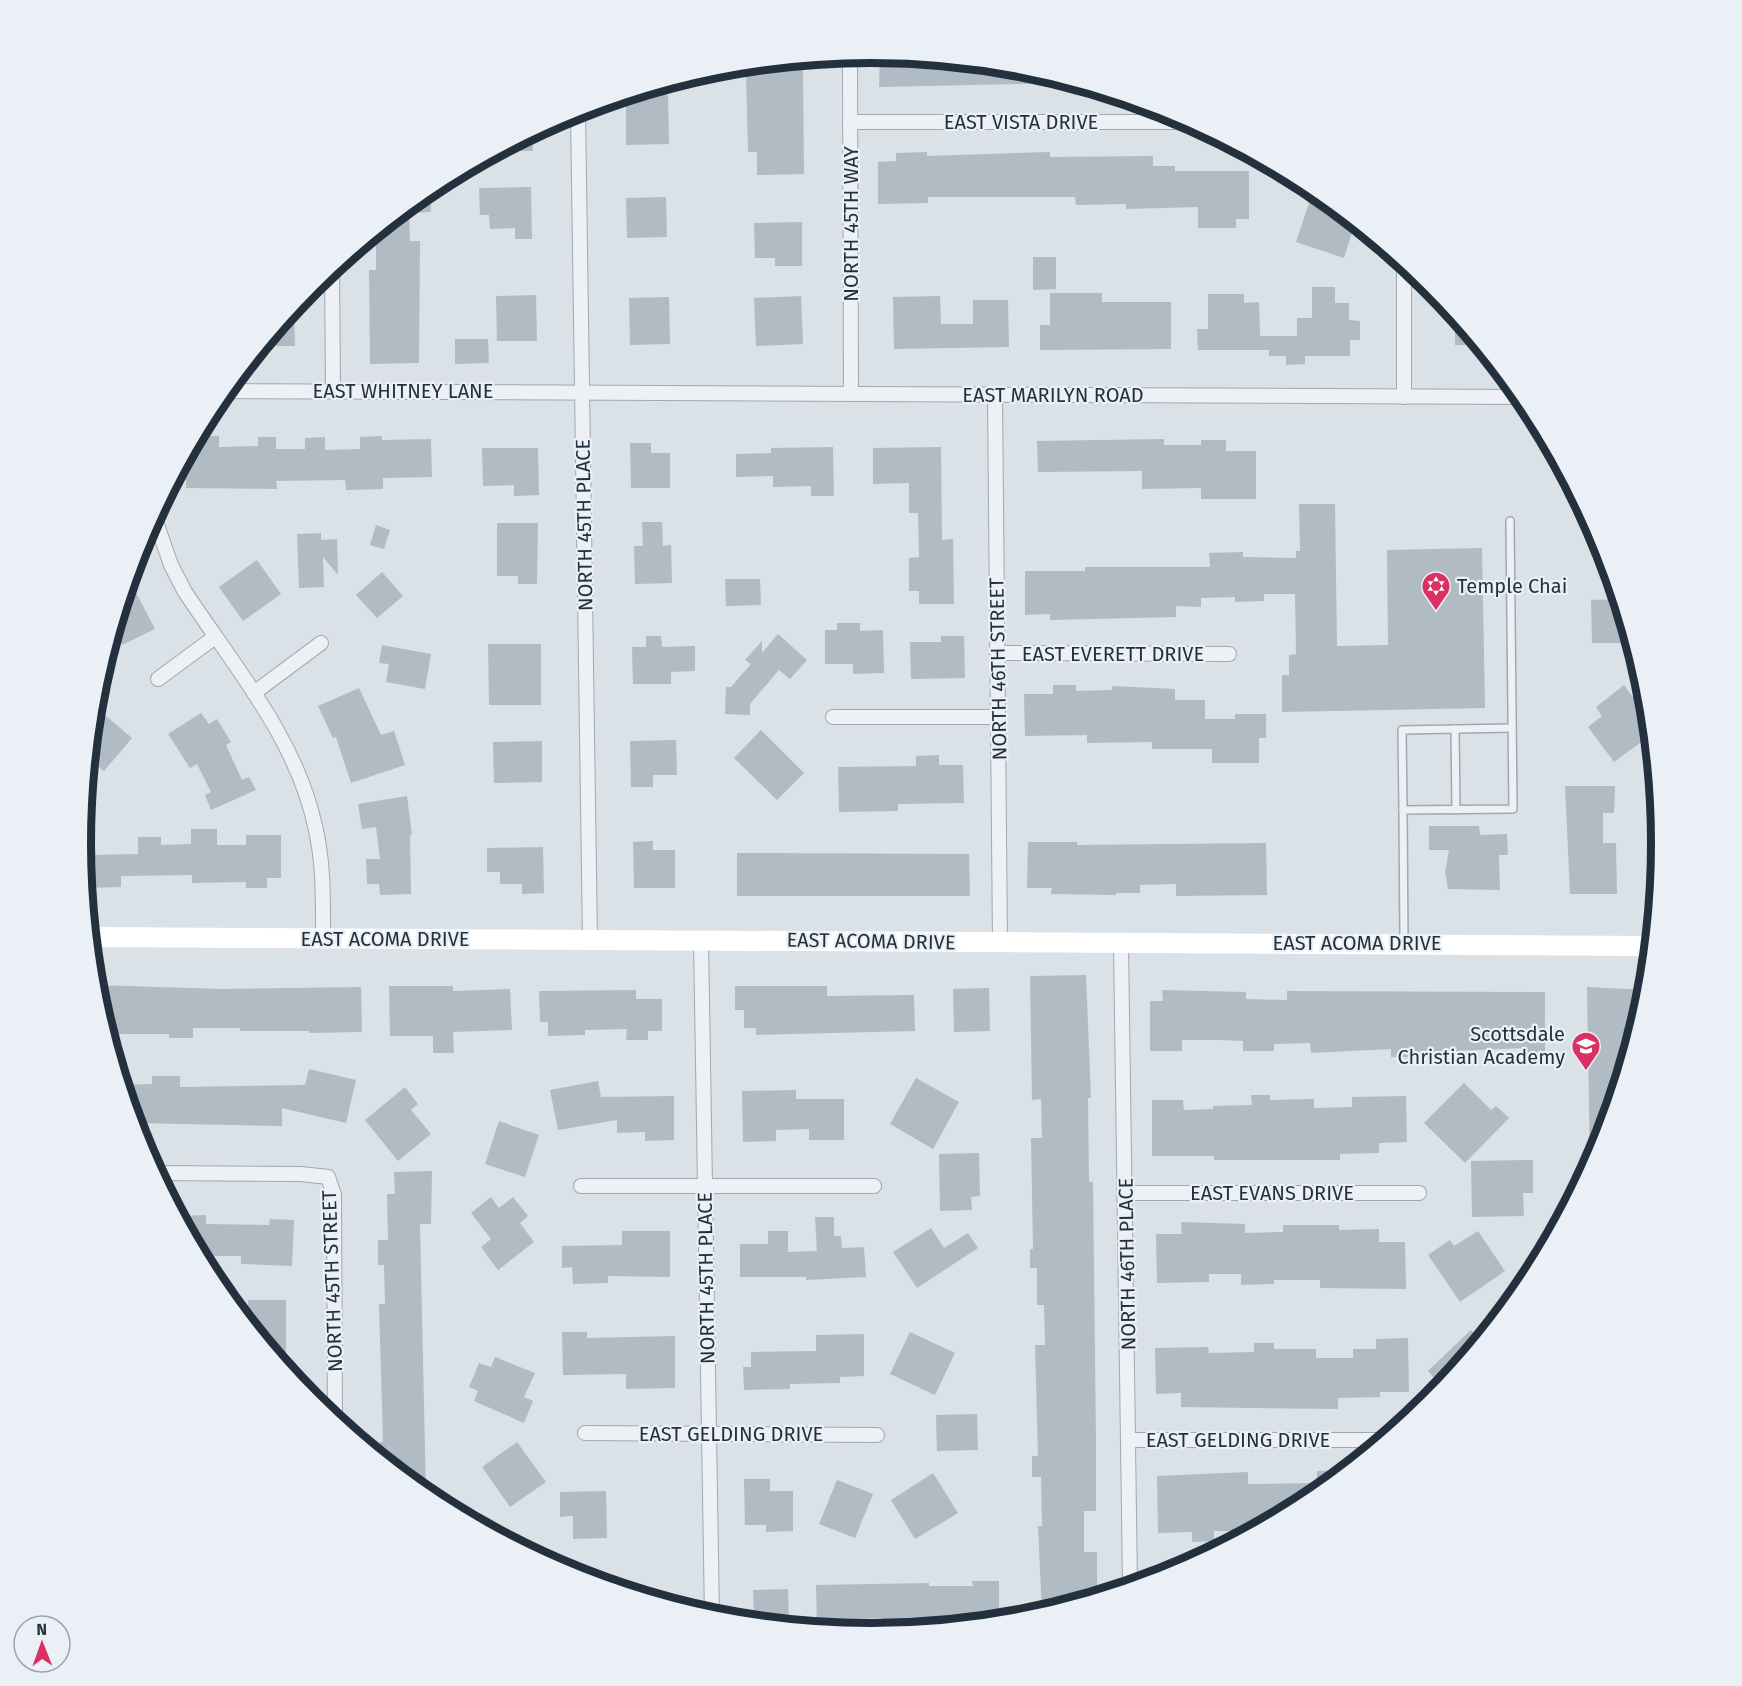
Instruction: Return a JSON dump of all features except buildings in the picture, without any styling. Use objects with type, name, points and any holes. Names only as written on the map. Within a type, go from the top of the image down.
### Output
[{"type":"street","name":"NORTH 45TH WAY","points":[[850,64],[851,394]]},
{"type":"street","name":"NORTH 45TH PLACE","points":[[578,120],[590,941]]},
{"type":"street","name":"EAST VISTA DRIVE","points":[[850,122],[1169,122]]},
{"type":"street","points":[[1404,274],[1404,397]]},
{"type":"street","points":[[332,279],[333,392]]},
{"type":"street","name":"EAST WHITNEY LANE","points":[[235,391],[582,393]]},
{"type":"street","name":"EAST MARILYN ROAD","points":[[582,393],[1511,397]]},
{"type":"street","name":"NORTH 46TH STREET","points":[[994,395],[1000,943]]},
{"type":"street","points":[[158,527],[176,574],[290,752],[315,825],[321,861],[323,939]]},
{"type":"street","points":[[158,679],[215,637]]},
{"type":"street","points":[[254,693],[321,643]]},
{"type":"street","name":"EAST EVERETT DRIVE","points":[[997,653],[1229,654]]},
{"type":"street","points":[[833,717],[998,717]]},
{"type":"street","name":"EAST ACOMA DRIVE","points":[[97,937],[1644,946]]},
{"type":"street","name":"NORTH 45TH PLACE","points":[[701,939],[712,1606]]},
{"type":"street","name":"NORTH 46TH PLACE","points":[[1120,943],[1126,1193],[1130,1579]]},
{"type":"street","name":"NORTH 45TH STREET","points":[[164,1173],[301,1174],[328,1177],[334,1195],[335,1409]]},
{"type":"street","points":[[581,1186],[874,1186]]},
{"type":"street","name":"EAST EVANS DRIVE","points":[[1126,1193],[1419,1193]]},
{"type":"street","name":"EAST GELDING DRIVE","points":[[585,1433],[878,1435]]},
{"type":"street","name":"EAST GELDING DRIVE","points":[[1128,1440],[1372,1440]]},
{"type":"lane","points":[[1403,810],[1513,809],[1510,522]]},
{"type":"lane","points":[[1404,944],[1402,730],[1512,728]]},
{"type":"lane","points":[[1455,729],[1456,810]]},
{"type":"place","name":"Temple Chai","points":[[1436,612]]},
{"type":"place","name":"Scottsdale Christian Academy","points":[[1586,1072]]}]
